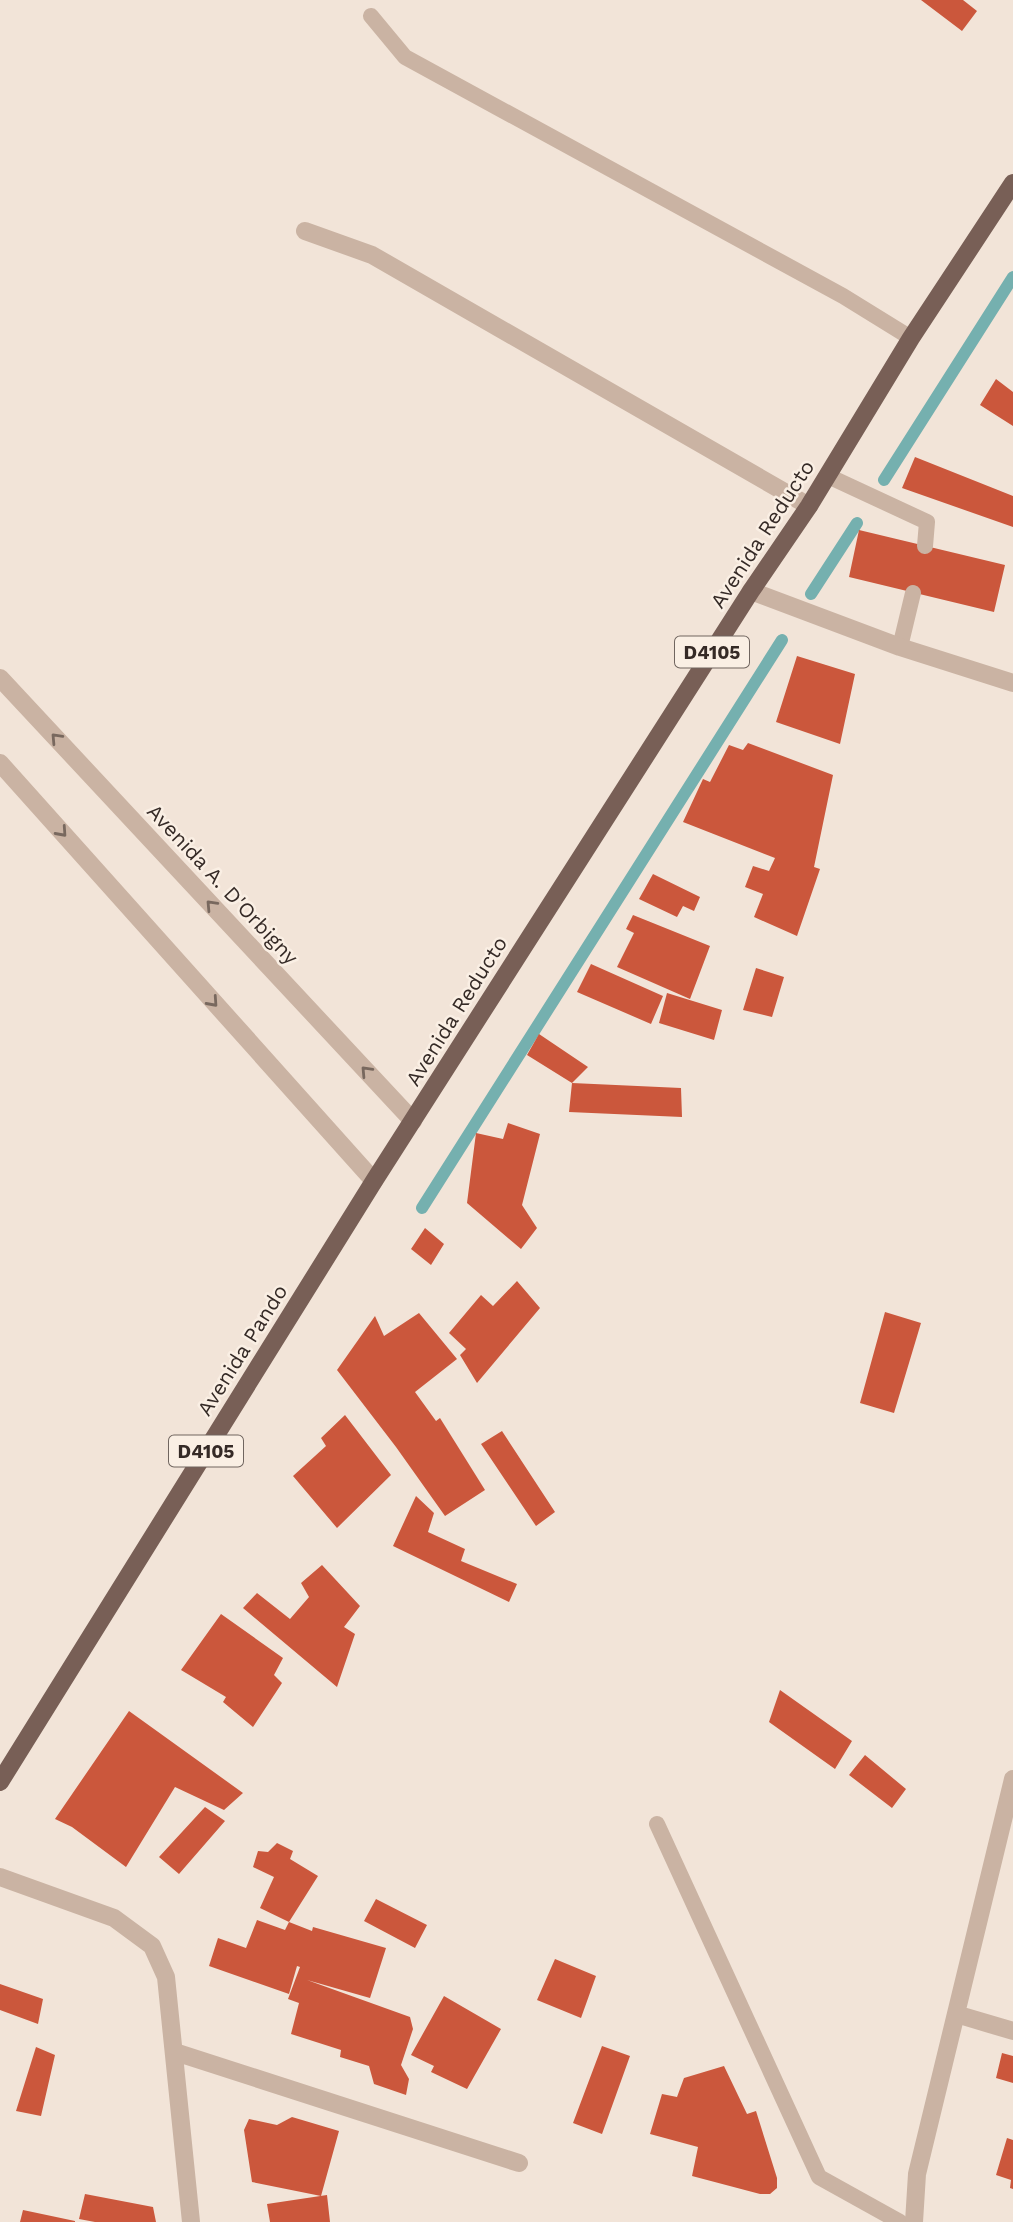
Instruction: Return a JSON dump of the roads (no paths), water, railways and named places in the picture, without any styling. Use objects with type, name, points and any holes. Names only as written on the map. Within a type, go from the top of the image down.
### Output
[{"type":"main road","name":"Avenida Reducto","points":[[413,1121],[751,591],[809,506],[911,338],[1013,183]]},
{"type":"main road","name":"Avenida Pando","points":[[0,1782],[413,1121]]},
{"type":"street","points":[[305,231],[372,255],[809,506]]},
{"type":"street","points":[[751,591],[900,646],[1013,683]]},
{"type":"street","name":"Avenida A. D'Orbigny","points":[[0,678],[413,1121]]},
{"type":"street","points":[[0,763],[374,1181]]},
{"type":"street","points":[[914,2222],[917,2174],[1013,1779]]},
{"type":"street","points":[[0,1877],[114,1918],[152,1946],[166,1977],[191,2222]]},
{"type":"street","points":[[956,2014],[1013,2031]]},
{"type":"street","points":[[175,2052],[519,2163]]},
{"type":"lane","points":[[371,16],[405,57],[844,296],[911,338]]},
{"type":"lane","points":[[828,476],[927,522],[925,546]]},
{"type":"lane","points":[[900,646],[913,593]]},
{"type":"lane","points":[[657,1824],[819,2177],[900,2222]]},
{"type":"waterway","points":[[884,480],[1013,277]]},
{"type":"waterway","points":[[811,594],[857,523]]},
{"type":"waterway","points":[[422,1208],[782,640]]}]
